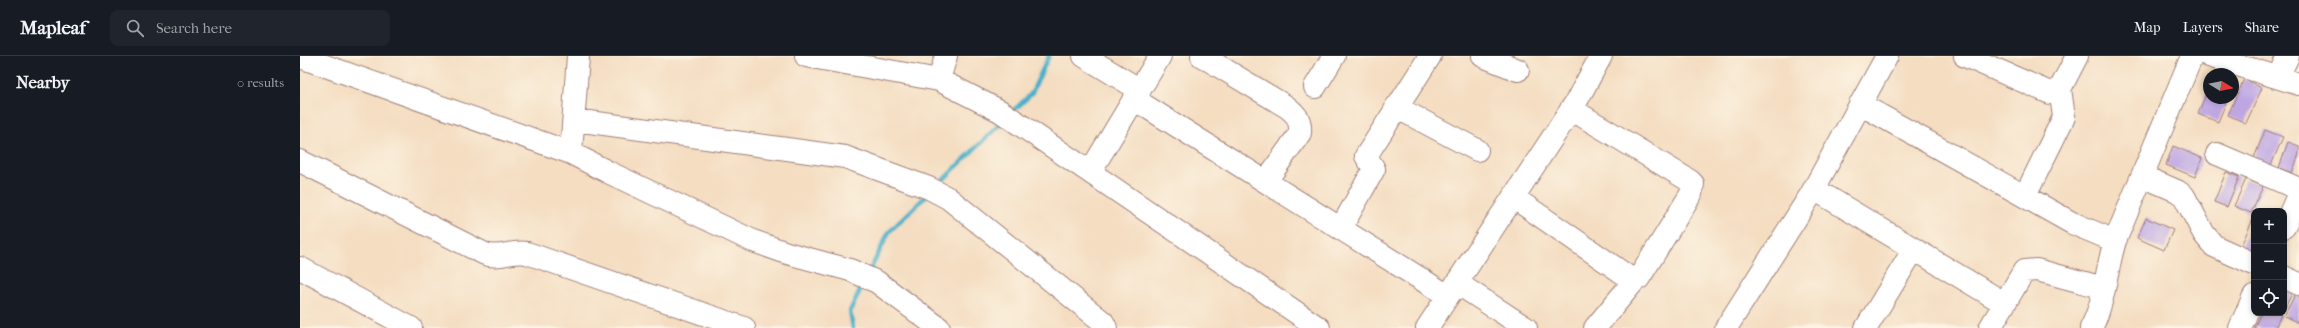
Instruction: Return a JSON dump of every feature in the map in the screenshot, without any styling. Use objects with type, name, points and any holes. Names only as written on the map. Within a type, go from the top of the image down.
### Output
[{"type":"street","points":[[300,56],[571,153],[753,241],[787,253],[850,270],[877,282],[939,328]]},
{"type":"street","points":[[571,153],[578,56]]},
{"type":"street","points":[[811,56],[939,80],[1000,111],[1319,328]]},
{"type":"street","points":[[939,80],[946,56]]},
{"type":"street","points":[[1084,56],[1137,94],[1266,181],[1341,228],[1526,328]]},
{"type":"street","points":[[1090,172],[1160,56]]},
{"type":"street","points":[[1202,56],[1287,107],[1298,116],[1301,125],[1300,133],[1266,181]]},
{"type":"street","points":[[1315,87],[1334,56]]},
{"type":"street","points":[[1341,228],[1374,169],[1366,156],[1430,56]]},
{"type":"street","points":[[1482,56],[1518,70]]},
{"type":"street","points":[[1427,328],[1571,109],[1601,56]]},
{"type":"street","points":[[1726,328],[1814,189],[1887,56]]},
{"type":"street","points":[[1965,56],[2045,92],[2050,93],[2060,89]]},
{"type":"street","points":[[2025,196],[2063,120],[2064,113],[2060,89],[2077,56]]},
{"type":"street","points":[[2091,328],[2097,317],[2115,241],[2192,56]]},
{"type":"street","points":[[2209,56],[2299,84]]},
{"type":"street","points":[[2278,77],[2288,56]]},
{"type":"street","points":[[1860,104],[2072,223],[2115,241]]},
{"type":"street","points":[[1396,107],[1477,150]]},
{"type":"street","points":[[1571,109],[1693,184],[1691,194],[1639,278],[1635,280],[1595,328]]},
{"type":"street","points":[[574,120],[845,157],[929,188],[948,198],[1103,322],[1106,328]]},
{"type":"street","points":[[2216,154],[2299,189]]},
{"type":"street","points":[[300,161],[485,254],[496,257],[512,252],[527,253],[744,328]]},
{"type":"street","points":[[2142,176],[2177,191],[2184,196],[2204,234],[2214,246],[2251,263]]},
{"type":"street","points":[[1814,189],[2004,303]]},
{"type":"street","points":[[2287,220],[2299,192]]},
{"type":"street","points":[[1513,197],[1635,280]]},
{"type":"street","points":[[1866,328],[1914,249]]},
{"type":"street","points":[[300,268],[411,328]]},
{"type":"street","points":[[1990,328],[2024,271],[2030,269],[2104,288]]},
{"type":"street","points":[[2287,278],[2299,284]]},
{"type":"street","points":[[2240,328],[2251,303]]},
{"type":"building","points":[[2244,79],[2262,88],[2246,123],[2228,115],[2233,104],[2239,104],[2239,90]]},
{"type":"building","points":[[2203,101],[2203,104],[2226,104],[2218,122],[2198,114]]},
{"type":"building","points":[[2265,130],[2283,137],[2269,170],[2252,163]]},
{"type":"building","points":[[2288,142],[2299,146],[2299,154],[2292,173],[2279,168]]},
{"type":"building","points":[[2173,146],[2202,158],[2195,177],[2166,165]]},
{"type":"building","points":[[2226,172],[2239,177],[2227,207],[2214,202]]},
{"type":"building","points":[[2246,179],[2263,186],[2253,208],[2251,208],[2251,213],[2234,206]]},
{"type":"building","points":[[2146,218],[2173,230],[2164,250],[2137,238]]},
{"type":"building","points":[[2251,224],[2251,255],[2239,250]]},
{"type":"building","points":[[2287,288],[2294,289],[2287,304]]},
{"type":"building","points":[[2297,291],[2299,292],[2299,323],[2284,316],[2287,316],[2287,310]]},
{"type":"building","points":[[2260,316],[2281,316],[2275,328],[2254,328]]},
{"type":"waterway","points":[[1012,112],[1031,94],[1049,56]]},
{"type":"waterway","points":[[938,185],[1004,120]]},
{"type":"waterway","points":[[869,272],[889,232],[928,194]]},
{"type":"waterway","points":[[853,328],[850,311],[864,282]]}]
